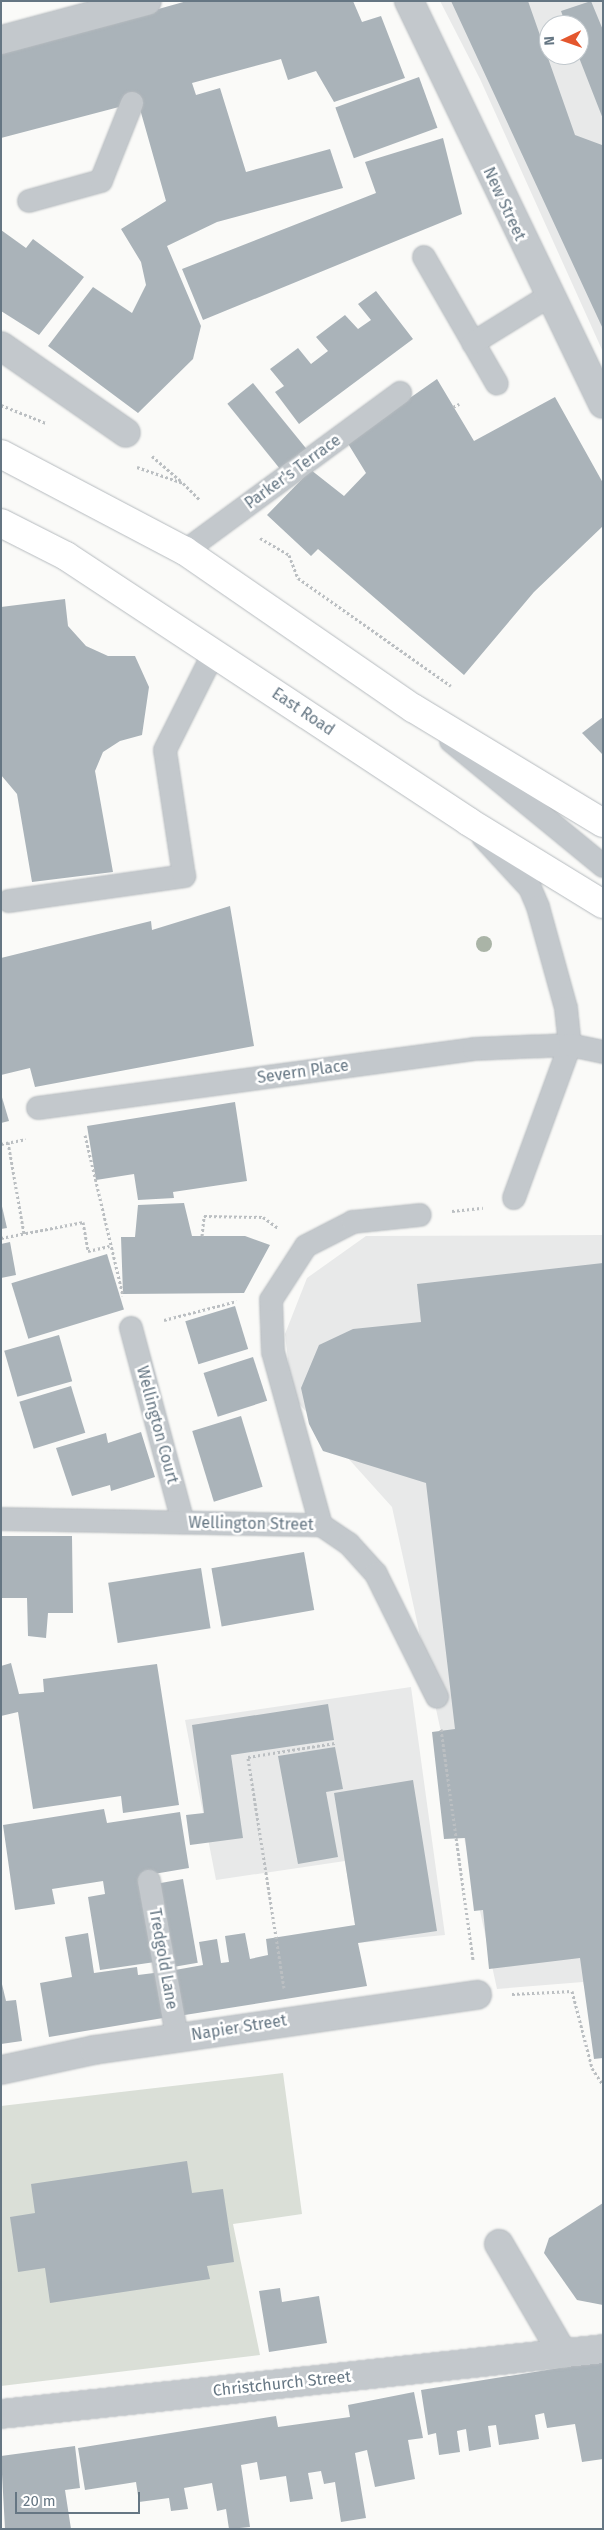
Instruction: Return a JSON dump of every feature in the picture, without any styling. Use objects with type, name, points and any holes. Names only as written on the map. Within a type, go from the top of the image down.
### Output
[{"type":"main road","points":[[1,454],[186,550],[413,708],[603,823]]},
{"type":"main road","name":"East Road","points":[[1,523],[66,556],[469,822],[603,904]]},
{"type":"street","points":[[1,40],[116,15],[147,1]]},
{"type":"street","name":"New Street","points":[[409,1],[548,296],[603,404]]},
{"type":"street","points":[[1,346],[126,433]]},
{"type":"street","name":"Napier Street","points":[[1,2070],[177,2037],[478,1995]]},
{"type":"street","points":[[499,2244],[563,2354]]},
{"type":"street","name":"Christchurch Street","points":[[1,2414],[603,2350]]},
{"type":"lane","points":[[29,201],[101,181],[132,103]]},
{"type":"lane","points":[[424,256],[497,384]]},
{"type":"lane","points":[[473,343],[548,296]]},
{"type":"lane","name":"Parker's Terrace","points":[[186,550],[400,393]]},
{"type":"lane","points":[[9,901],[184,876],[165,750],[214,652]]},
{"type":"lane","points":[[413,708],[530,809],[603,866]]},
{"type":"lane","points":[[469,822],[530,888],[553,958],[570,1045],[514,1198]]},
{"type":"lane","name":"Severn Place","points":[[38,1108],[474,1050],[570,1045],[603,1052]]},
{"type":"lane","points":[[321,1525],[273,1352],[271,1300],[306,1246],[353,1222],[420,1214]]},
{"type":"lane","name":"Wellington Court","points":[[131,1328],[183,1522]]},
{"type":"lane","name":"Wellington Street","points":[[1,1519],[321,1525],[349,1544],[376,1574],[437,1697]]},
{"type":"lane","name":"Tredgold Lane","points":[[149,1881],[177,2037]]},
{"type":"path","points":[[1,404],[54,427]]},
{"type":"path","points":[[453,407],[459,404]]},
{"type":"path","points":[[126,433],[183,483],[224,523],[230,532],[252,533],[289,555],[298,578],[460,692]]},
{"type":"path","points":[[130,463],[183,483]]},
{"type":"path","points":[[78,1102],[109,1246],[131,1328],[247,1298],[271,1300]]},
{"type":"path","points":[[8,1142],[24,1234]]},
{"type":"path","points":[[420,1214],[487,1208],[514,1198]]},
{"type":"path","points":[[202,1236],[204,1216],[263,1217],[306,1246]]},
{"type":"path","points":[[1,1238],[83,1222],[88,1251],[109,1246]]},
{"type":"path","points":[[437,1697],[478,1995],[572,1991],[592,2068],[603,2084]]},
{"type":"path","points":[[290,2020],[248,1757],[335,1743]]},
{"type":"shaded area","points":[[440,1],[603,1],[603,352],[480,79]]},
{"type":"shaded area","points":[[603,1235],[603,2062],[583,1982],[497,1989],[392,1507],[292,1396],[285,1334],[307,1278],[366,1236]]},
{"type":"shaded area","points":[[411,1687],[445,1935],[358,1943],[345,1861],[216,1880],[185,1720]]},
{"type":"shaded area","points":[[283,2073],[302,2214],[233,2224],[260,2355],[1,2386],[1,2106]]},
{"type":"building","points":[[187,1],[353,1],[362,22],[381,16],[405,78],[334,102],[316,71],[288,80],[281,59],[192,83],[196,95],[220,88],[246,172],[330,149],[343,188],[217,222],[167,246],[201,326],[193,359],[138,413],[48,346],[93,287],[132,313],[146,285],[141,262],[121,229],[166,201],[138,102],[1,138],[1,53]]},
{"type":"building","points":[[451,1],[528,1],[539,32],[539,65],[550,65],[575,135],[602,145],[603,329]]},
{"type":"building","points":[[591,1],[603,30],[603,119],[582,65],[589,65],[589,15],[562,15],[561,11]]},
{"type":"building","points":[[419,77],[437,128],[354,158],[335,107]]},
{"type":"building","points":[[443,138],[462,214],[203,320],[182,269],[376,193],[365,162]]},
{"type":"building","points":[[1,230],[26,248],[33,239],[84,277],[39,335],[1,311]]},
{"type":"building","points":[[376,291],[413,339],[299,424],[275,392],[284,386],[270,369],[298,348],[311,364],[328,351],[316,337],[345,315],[358,329],[371,320],[358,304]]},
{"type":"building","points":[[437,379],[474,441],[555,397],[603,483],[603,526],[534,592],[464,675],[318,549],[311,556],[267,515],[311,470],[344,496],[366,473],[347,442]]},
{"type":"building","points":[[253,383],[308,451],[282,471],[227,404]]},
{"type":"building","points":[[65,599],[68,626],[86,646],[108,656],[135,656],[149,687],[142,735],[120,741],[103,752],[95,771],[113,872],[32,882],[17,794],[1,775],[1,607]]},
{"type":"building","points":[[603,717],[603,755],[582,733]]},
{"type":"building","points":[[230,906],[254,1046],[35,1087],[30,1068],[1,1075],[1,958],[151,921],[152,930]]},
{"type":"building","points":[[1,1094],[9,1121],[1,1123]]},
{"type":"building","points":[[235,1102],[247,1181],[173,1192],[174,1198],[138,1200],[134,1174],[96,1180],[87,1126]]},
{"type":"building","points":[[1,1202],[7,1228],[1,1229]]},
{"type":"building","points":[[184,1203],[192,1236],[245,1236],[270,1245],[244,1293],[123,1294],[121,1237],[135,1237],[138,1205]]},
{"type":"building","points":[[10,1242],[16,1275],[1,1278],[1,1244]]},
{"type":"building","points":[[107,1254],[124,1309],[28,1339],[11,1283]]},
{"type":"building","points":[[603,1263],[603,2058],[594,2059],[580,1958],[489,1969],[483,1910],[474,1911],[465,1838],[444,1839],[432,1732],[455,1729],[426,1483],[323,1451],[309,1424],[301,1388],[319,1345],[353,1329],[421,1322],[417,1284]]},
{"type":"building","points":[[235,1306],[248,1349],[198,1364],[185,1321]]},
{"type":"building","points":[[59,1335],[72,1381],[17,1397],[4,1351]]},
{"type":"building","points":[[253,1357],[267,1401],[218,1417],[204,1373]]},
{"type":"building","points":[[71,1386],[85,1433],[34,1449],[19,1402]]},
{"type":"building","points":[[241,1416],[263,1487],[214,1502],[192,1431]]},
{"type":"building","points":[[141,1432],[155,1477],[111,1491],[110,1485],[72,1496],[56,1448],[106,1433],[108,1443]]},
{"type":"building","points":[[1,1536],[72,1536],[73,1613],[48,1613],[46,1638],[28,1636],[27,1598],[1,1598]]},
{"type":"building","points":[[304,1552],[314,1610],[222,1626],[211,1568]]},
{"type":"building","points":[[201,1568],[211,1628],[118,1643],[108,1583]]},
{"type":"building","points":[[11,1663],[19,1694],[44,1692],[43,1679],[157,1664],[179,1805],[123,1813],[121,1796],[33,1809],[18,1712],[1,1716],[1,1666]]},
{"type":"building","points":[[328,1704],[334,1740],[231,1755],[243,1838],[190,1845],[186,1815],[204,1813],[192,1725]]},
{"type":"building","points":[[335,1747],[343,1789],[326,1792],[338,1857],[298,1864],[278,1756]]},
{"type":"building","points":[[413,1780],[437,1931],[358,1943],[367,1986],[172,2017],[164,1972],[203,1965],[199,1942],[217,1939],[221,1963],[229,1962],[225,1936],[245,1933],[250,1959],[268,1955],[266,1939],[355,1925],[334,1793]]},
{"type":"building","points":[[104,1809],[107,1823],[180,1812],[189,1868],[142,1876],[155,1962],[100,1970],[88,1897],[105,1894],[103,1881],[52,1889],[55,1904],[15,1910],[3,1825]]},
{"type":"building","points":[[183,1879],[198,1963],[167,1968],[152,1884]]},
{"type":"building","points":[[88,1933],[94,1973],[137,1967],[138,1975],[162,1972],[169,2017],[49,2037],[40,1983],[72,1977],[65,1937]]},
{"type":"building","points":[[1,1980],[6,2001],[16,2000],[22,2041],[1,2044]]},
{"type":"building","points":[[187,2161],[192,2193],[223,2189],[234,2262],[207,2266],[210,2279],[50,2303],[45,2268],[18,2272],[10,2217],[35,2213],[31,2184]]},
{"type":"building","points":[[603,2203],[603,2305],[577,2300],[544,2253],[549,2238]]},
{"type":"building","points":[[280,2288],[282,2302],[319,2296],[327,2343],[269,2352],[259,2291]]},
{"type":"building","points":[[603,2361],[603,2459],[582,2462],[575,2424],[547,2428],[544,2413],[535,2415],[539,2439],[499,2445],[496,2425],[488,2426],[491,2447],[469,2451],[466,2429],[457,2431],[460,2452],[439,2455],[436,2433],[428,2435],[421,2390]]},
{"type":"building","points":[[414,2392],[423,2438],[408,2440],[415,2479],[375,2487],[367,2450],[355,2453],[366,2518],[341,2522],[335,2482],[324,2484],[321,2471],[308,2473],[313,2499],[290,2502],[286,2476],[260,2480],[257,2462],[241,2465],[250,2527],[229,2529],[226,2509],[217,2511],[212,2483],[184,2488],[188,2509],[171,2511],[169,2498],[139,2502],[136,2482],[85,2490],[78,2448],[276,2416],[278,2427],[350,2417],[348,2405]]},
{"type":"building","points":[[75,2446],[80,2488],[65,2490],[71,2529],[5,2529],[1,2456]]}]
